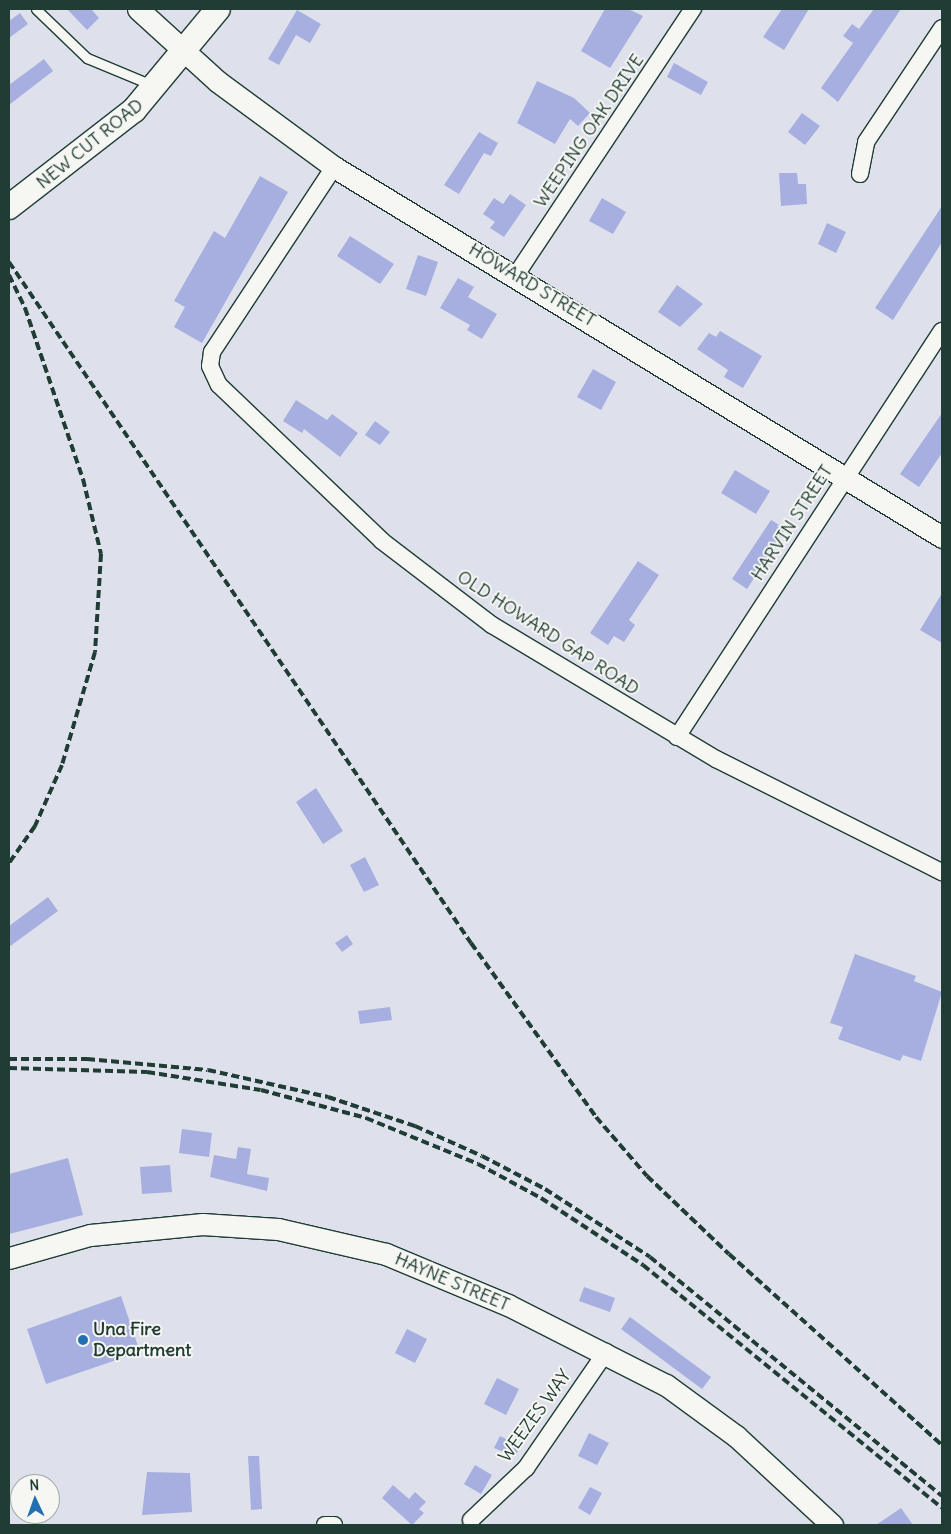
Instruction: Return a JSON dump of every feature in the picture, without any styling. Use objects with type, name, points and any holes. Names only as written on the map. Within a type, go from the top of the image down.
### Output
[{"type":"main road","name":"NEW CUT ROAD","points":[[9,207],[110,132],[157,87],[186,53],[218,9]]},
{"type":"street","name":"HOWARD STREET","points":[[138,9],[186,53],[334,167],[516,274],[942,537]]},
{"type":"street","name":"WEEPING OAK DRIVE","points":[[516,274],[693,9]]},
{"type":"street","points":[[860,174],[866,142],[942,28]]},
{"type":"street","name":"OLD HOWARD GAP ROAD","points":[[334,167],[212,352],[210,366],[214,379],[344,508],[443,590],[500,631],[677,737],[942,872]]},
{"type":"street","name":"HARVIN STREET","points":[[677,737],[942,331]]},
{"type":"street","name":"HAYNE STREET","points":[[9,1258],[90,1236],[146,1227],[278,1229],[354,1244],[416,1264],[606,1352],[702,1410],[832,1525]]},
{"type":"street","name":"WEEZES WAY","points":[[471,1520],[526,1468],[606,1352]]},
{"type":"street","points":[[325,1525],[334,1525]]},
{"type":"lane","points":[[36,9],[87,58],[157,87]]},
{"type":"building","points":[[67,9],[91,9],[99,18],[87,30]]},
{"type":"building","points":[[605,9],[628,9],[643,16],[610,68],[581,51]]},
{"type":"building","points":[[782,9],[809,9],[784,50],[763,37]]},
{"type":"building","points":[[874,9],[901,9],[838,102],[821,88],[853,43],[843,36],[852,24],[859,29]]},
{"type":"building","points":[[297,10],[321,24],[310,43],[296,35],[279,65],[268,59]]},
{"type":"building","points":[[20,13],[28,24],[9,38],[9,21]]},
{"type":"building","points":[[44,59],[53,71],[9,105],[9,85]]},
{"type":"building","points":[[674,63],[708,82],[701,95],[667,77]]},
{"type":"building","points":[[537,81],[574,98],[590,113],[578,126],[570,119],[555,144],[517,123]]},
{"type":"building","points":[[802,113],[820,126],[805,145],[788,132]]},
{"type":"building","points":[[479,132],[498,143],[491,156],[484,153],[459,194],[444,185]]},
{"type":"building","points":[[779,173],[797,173],[798,184],[806,184],[807,204],[781,206]]},
{"type":"building","points":[[260,176],[288,192],[202,343],[174,327],[185,307],[174,301],[214,231],[225,238]]},
{"type":"building","points":[[510,194],[526,205],[504,237],[490,228],[495,222],[483,214],[494,198],[503,204]]},
{"type":"building","points":[[602,198],[626,212],[613,234],[589,221]]},
{"type":"building","points":[[942,206],[942,242],[893,320],[875,308]]},
{"type":"building","points":[[827,223],[846,232],[836,253],[818,244]]},
{"type":"building","points":[[350,236],[394,264],[380,284],[337,256]]},
{"type":"building","points":[[418,255],[438,262],[426,296],[406,289]]},
{"type":"building","points":[[458,278],[474,287],[468,297],[497,314],[482,339],[467,330],[470,325],[440,308]]},
{"type":"building","points":[[677,285],[703,304],[680,327],[658,312]]},
{"type":"building","points":[[720,331],[762,356],[743,388],[724,377],[728,370],[697,349],[709,333],[716,337]]},
{"type":"building","points":[[593,369],[616,382],[601,410],[577,397]]},
{"type":"building","points":[[296,400],[327,420],[332,414],[358,433],[340,457],[304,429],[302,433],[283,421]]},
{"type":"building","points":[[942,413],[942,453],[919,487],[900,474]]},
{"type":"building","points":[[375,421],[390,432],[380,445],[365,435]]},
{"type":"building","points":[[735,470],[770,491],[756,514],[721,493]]},
{"type":"building","points":[[771,520],[786,529],[747,589],[732,579]]},
{"type":"building","points":[[638,561],[659,575],[629,620],[635,625],[624,642],[614,636],[608,645],[590,633]]},
{"type":"building","points":[[942,593],[942,643],[920,630]]},
{"type":"building","points":[[316,788],[343,831],[323,844],[296,802]]},
{"type":"building","points":[[365,857],[379,885],[364,892],[350,865]]},
{"type":"building","points":[[48,897],[58,911],[9,947],[9,926]]},
{"type":"building","points":[[347,935],[353,944],[342,952],[335,943]]},
{"type":"building","points":[[855,954],[916,976],[914,981],[942,992],[921,1061],[903,1055],[900,1061],[838,1039],[843,1027],[830,1023]]},
{"type":"building","points":[[390,1007],[392,1020],[360,1024],[358,1011]]},
{"type":"building","points":[[182,1129],[212,1133],[209,1157],[179,1153]]},
{"type":"building","points":[[238,1147],[251,1149],[247,1174],[269,1178],[267,1191],[210,1177],[214,1155],[236,1159]]},
{"type":"building","points":[[68,1158],[83,1215],[9,1234],[9,1174]]},
{"type":"building","points":[[170,1165],[172,1192],[142,1194],[140,1167]]},
{"type":"building","points":[[584,1287],[615,1298],[610,1312],[579,1301]]},
{"type":"building","name":"Una Fire Department","points":[[121,1296],[140,1352],[46,1384],[27,1329]]},
{"type":"building","points":[[630,1317],[711,1377],[702,1389],[621,1329]]},
{"type":"building","points":[[407,1329],[427,1339],[415,1363],[395,1353]]},
{"type":"building","points":[[497,1378],[519,1389],[506,1415],[484,1404]]},
{"type":"building","points":[[589,1433],[609,1443],[597,1465],[578,1456]]},
{"type":"building","points":[[500,1436],[520,1446],[515,1457],[494,1448]]},
{"type":"building","points":[[248,1456],[259,1456],[262,1509],[251,1510]]},
{"type":"building","points":[[475,1465],[492,1475],[481,1494],[464,1484]]},
{"type":"building","points":[[147,1472],[190,1473],[192,1512],[142,1515]]},
{"type":"building","points":[[393,1485],[409,1499],[415,1492],[426,1502],[419,1509],[424,1513],[412,1525],[382,1498]]},
{"type":"building","points":[[590,1487],[602,1493],[590,1515],[578,1508]]},
{"type":"building","points":[[901,1508],[913,1525],[876,1525]]},
{"type":"railway","points":[[9,262],[471,943],[596,1117],[647,1176],[729,1254],[942,1445]]},
{"type":"railway","points":[[9,275],[25,308],[83,479],[101,554],[95,652],[62,765],[35,826],[9,863]]},
{"type":"railway","points":[[9,1059],[87,1059],[208,1070],[328,1097],[415,1126],[482,1156],[545,1189],[650,1257],[942,1496]]},
{"type":"railway","points":[[9,1068],[147,1072],[261,1090],[366,1118],[478,1164],[541,1198],[643,1265],[942,1508]]},
{"type":"place","name":"Una Fire Department","points":[[83,1340]]}]
